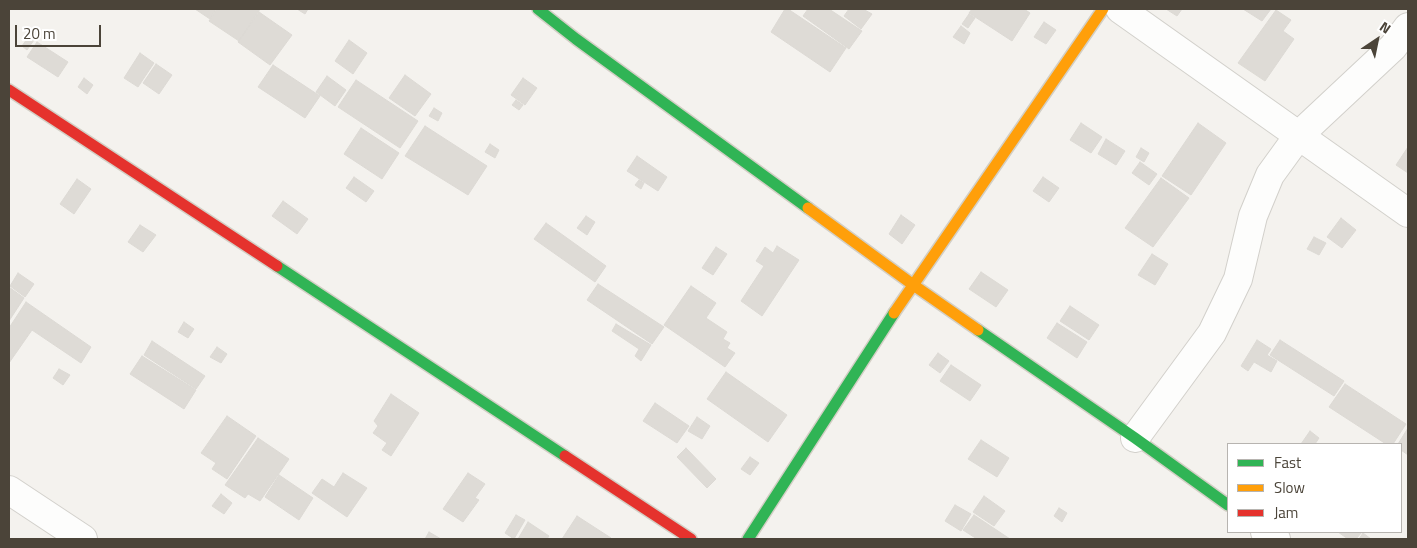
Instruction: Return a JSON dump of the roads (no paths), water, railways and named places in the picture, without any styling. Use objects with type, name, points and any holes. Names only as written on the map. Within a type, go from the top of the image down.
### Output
[{"type":"street","points":[[538,9],[576,39],[912,284],[1135,438],[1227,504]]},
{"type":"street","points":[[748,539],[912,284],[1102,9]]},
{"type":"street","points":[[1120,9],[1408,213]]},
{"type":"street","points":[[1135,438],[1212,333],[1238,280],[1253,216],[1270,174],[1299,134],[1392,47],[1408,27]]},
{"type":"street","points":[[9,90],[691,539]]},
{"type":"street","points":[[9,490],[83,539]]}]
